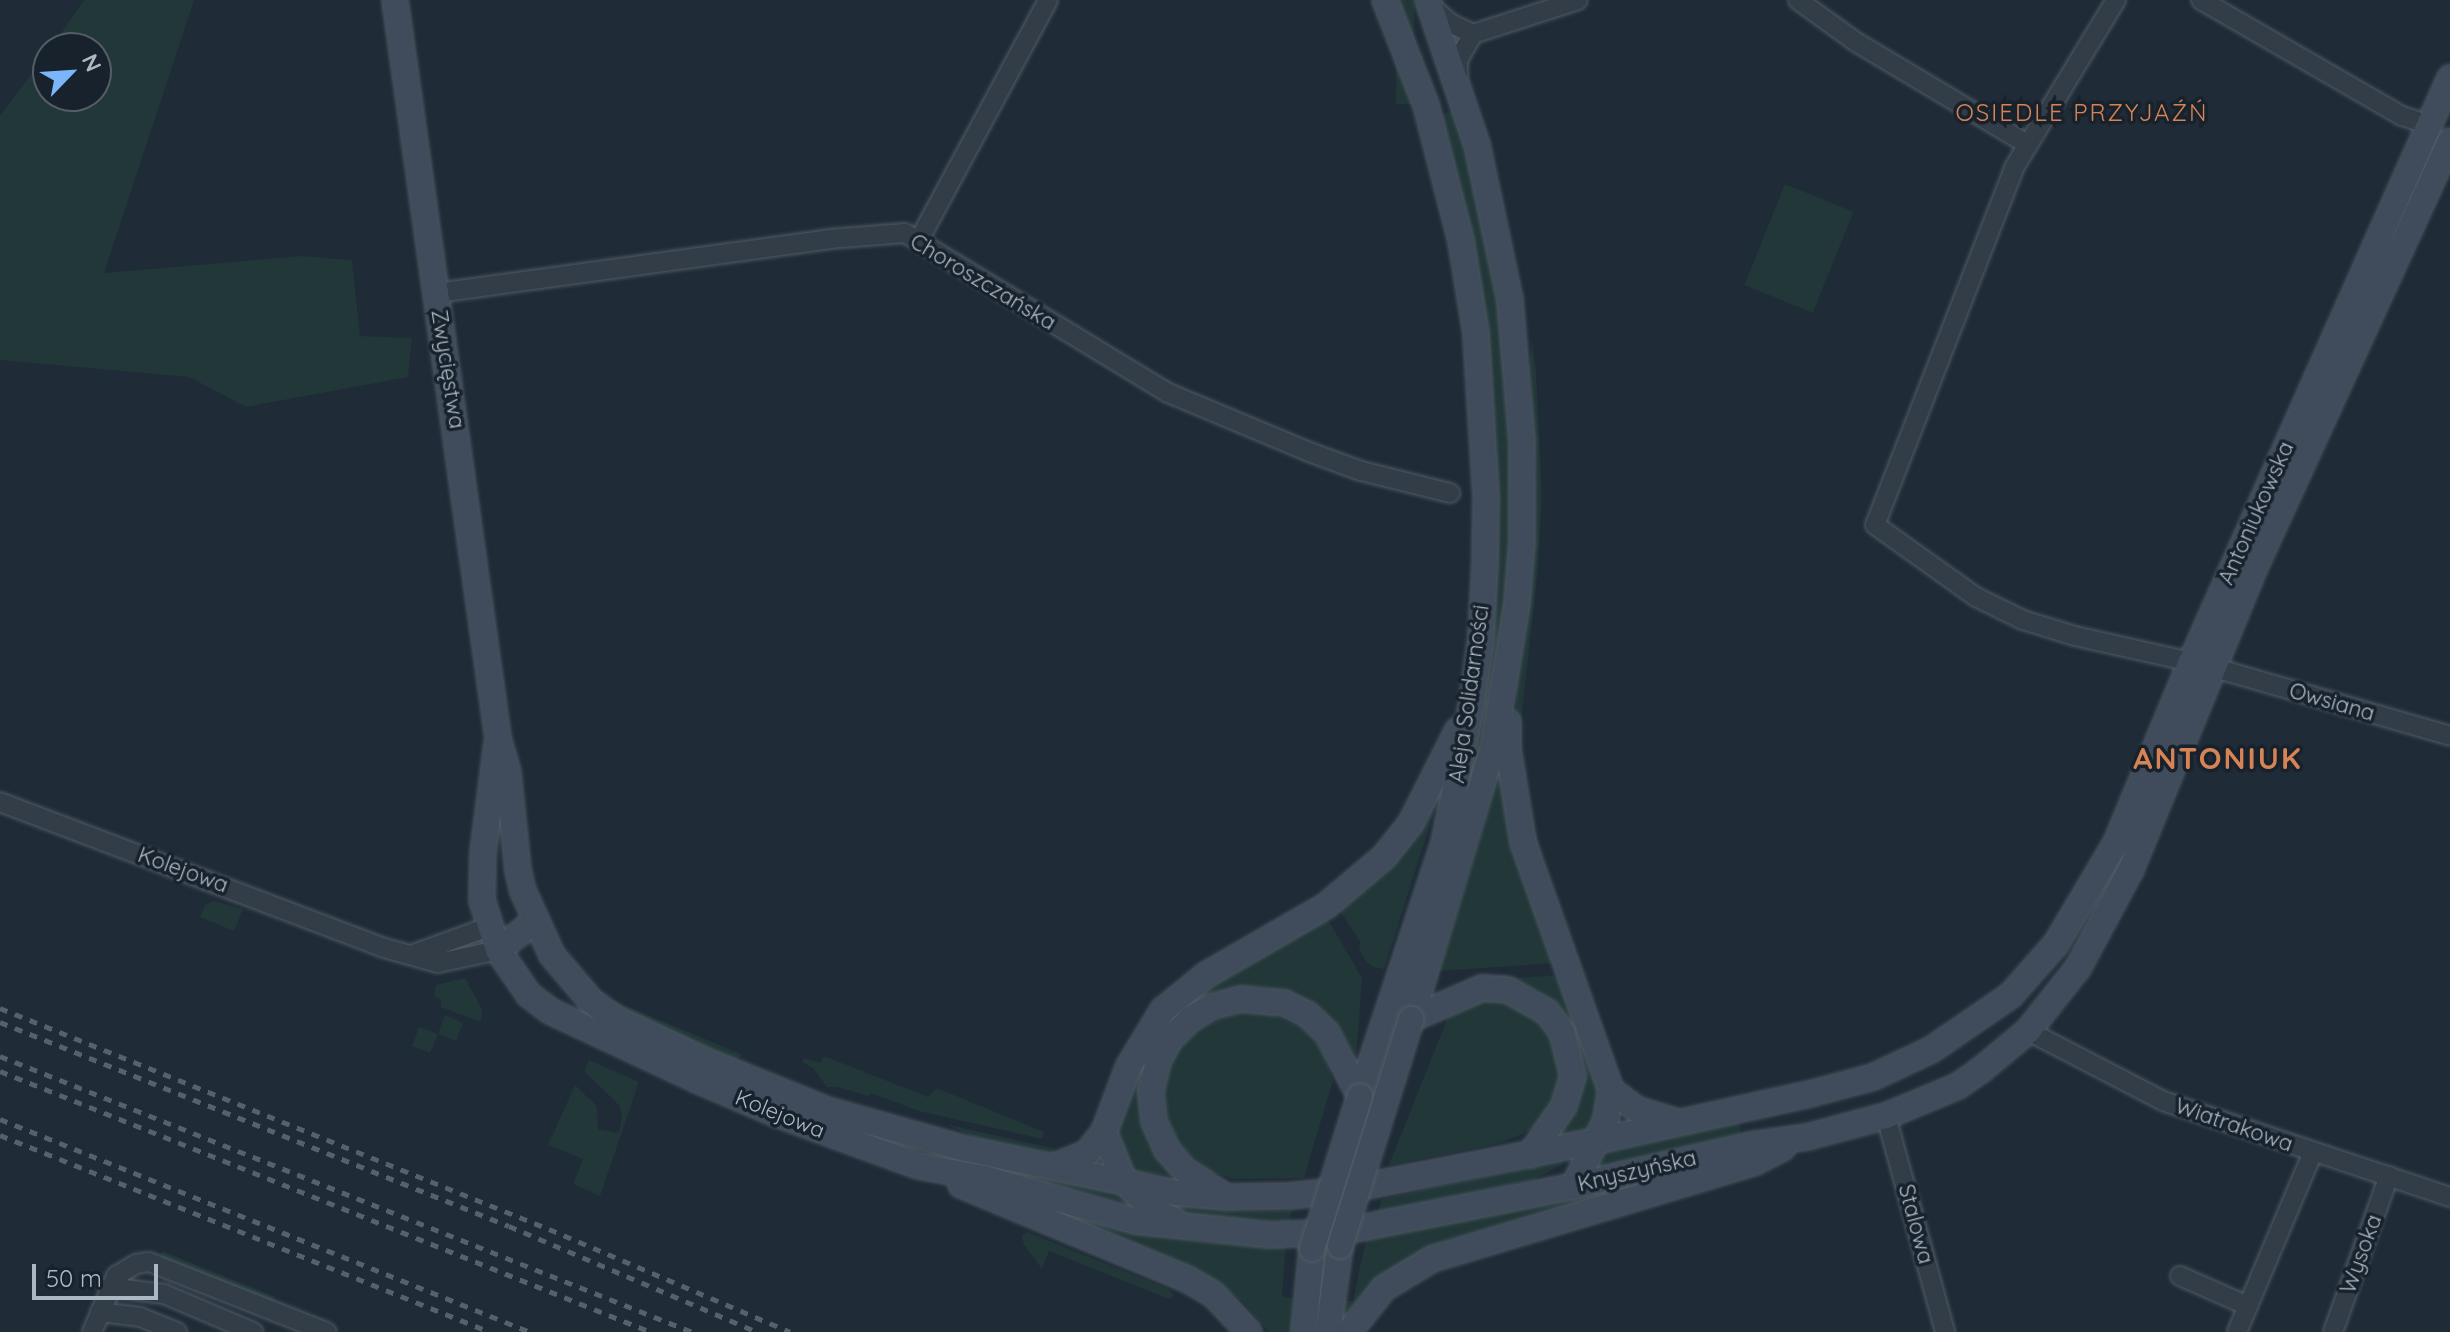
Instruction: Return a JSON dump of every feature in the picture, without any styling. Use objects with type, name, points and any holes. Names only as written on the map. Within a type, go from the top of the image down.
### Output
[{"type":"main road","name":"Zwycięstwa","points":[[395,0],[498,738],[508,774],[516,856],[523,891],[535,921]]},
{"type":"main road","name":"Aleja Solidarności","points":[[1304,1332],[1312,1249],[1428,894],[1454,800],[1481,639],[1485,470],[1476,333],[1461,241],[1426,105],[1385,0]]},
{"type":"main road","name":"Aleja Solidarności","points":[[1328,1332],[1340,1246],[1476,813],[1494,744],[1507,672],[1521,557],[1522,441],[1510,300],[1494,216],[1458,84],[1428,1]]},
{"type":"main road","name":"Antoniukowska","points":[[2056,944],[2116,843],[2191,662],[2439,128],[2450,78]]},
{"type":"main road","name":"Antoniukowska","points":[[2052,1003],[2078,968],[2131,869],[2255,567],[2450,142]]},
{"type":"main road","points":[[2191,662],[2215,668]]},
{"type":"main road","points":[[1507,672],[1508,749],[1523,842],[1611,1090],[1606,1120],[1574,1186]]},
{"type":"main road","points":[[1053,1167],[1087,1153],[1104,1132],[1129,1066],[1163,1010],[1206,975],[1326,906],[1384,857],[1411,823],[1472,702]]},
{"type":"main road","name":"Zwycięstwa","points":[[498,738],[483,853],[482,900],[488,927],[498,950]]},
{"type":"main road","points":[[483,853],[500,859],[516,856]]},
{"type":"main road","points":[[2085,899],[2102,900],[2107,915]]},
{"type":"main road","points":[[488,927],[535,921]]},
{"type":"main road","points":[[498,950],[535,921]]},
{"type":"main road","name":"Kolejowa","points":[[535,921],[552,955],[574,983],[614,1018],[827,1110],[966,1149],[1177,1193],[1227,1197]]},
{"type":"main road","name":"Knyszyńska","points":[[1227,1197],[1289,1196],[1346,1190],[1681,1123],[1873,1077],[1931,1050],[2011,995],[2056,944]]},
{"type":"main road","name":"Kolejowa","points":[[498,950],[529,995],[550,1011],[774,1113],[919,1166],[984,1178],[1135,1221],[1185,1226]]},
{"type":"main road","points":[[550,1011],[558,994],[574,983]]},
{"type":"main road","points":[[1411,1019],[1482,988],[1508,990],[1527,997],[1547,1012],[1562,1032],[1571,1056],[1570,1092],[1530,1155]]},
{"type":"main road","points":[[1227,1197],[1185,1170],[1167,1150],[1154,1121],[1151,1091],[1158,1061],[1171,1038],[1192,1018],[1211,1007],[1240,999],[1267,999],[1307,1014],[1327,1033],[1360,1096]]},
{"type":"main road","name":"Knyszyńska","points":[[1185,1226],[1270,1235],[1340,1232],[1574,1186],[1751,1145],[1807,1137],[1886,1116],[1958,1086],[2028,1031],[2052,1003]]},
{"type":"main road","points":[[1611,1090],[1638,1110],[1681,1123]]},
{"type":"main road","points":[[1104,1132],[1112,1159],[1124,1181],[1152,1210],[1185,1226]]},
{"type":"main road","points":[[1349,1332],[1384,1288],[1432,1259],[1458,1248],[1755,1162],[1807,1137]]},
{"type":"main road","points":[[919,1166],[1187,1279],[1213,1294],[1249,1332]]},
{"type":"street","points":[[919,240],[1048,0]]},
{"type":"street","points":[[1458,84],[1458,60],[1473,34],[1578,0]]},
{"type":"street","points":[[1798,0],[1856,42],[2027,144]]},
{"type":"street","points":[[2116,0],[2015,166],[1875,525],[1976,597],[2023,620],[2112,645],[2191,662]]},
{"type":"street","points":[[2201,0],[2402,116],[2439,128]]},
{"type":"street","points":[[1428,1],[1450,23],[1473,34]]},
{"type":"street","name":"Choroszczańska","points":[[437,293],[888,232],[905,233],[1166,392],[1325,458],[1450,493]]},
{"type":"street","name":"Owsiana","points":[[2215,668],[2450,736]]},
{"type":"street","name":"Kolejowa","points":[[0,802],[381,947],[438,963],[498,950]]},
{"type":"street","points":[[411,955],[488,927]]},
{"type":"street","name":"Wiatrakowa","points":[[2028,1031],[2163,1101],[2450,1197]]},
{"type":"street","name":"Stalowa","points":[[1886,1116],[1945,1332]]},
{"type":"street","points":[[2237,1332],[2313,1152]]},
{"type":"street","name":"Wysoka","points":[[2333,1332],[2389,1176]]},
{"type":"street","points":[[92,1332],[109,1287],[126,1269],[149,1262],[295,1326],[327,1332]]},
{"type":"street","points":[[2180,1276],[2248,1306]]},
{"type":"street","points":[[109,1287],[164,1294],[253,1332]]},
{"type":"street","points":[[100,1312],[140,1317],[177,1332]]},
{"type":"green space","points":[[84,0],[194,0],[104,273],[302,256],[352,260],[360,336],[412,338],[408,377],[246,407],[189,377],[0,360],[0,116],[32,73],[32,112],[112,112],[112,32],[62,32]]},
{"type":"green space","points":[[1396,0],[1414,0],[1414,104],[1396,104]]},
{"type":"green space","points":[[1456,109],[1485,222],[1501,319],[1511,418],[1514,507],[1505,615],[1489,712],[1466,809],[1462,807],[1496,527],[1438,117]]},
{"type":"green space","points":[[1785,184],[1854,212],[1813,313],[1744,285]]},
{"type":"green space","points":[[1532,341],[1542,496],[1538,568],[1521,723],[1523,785],[1548,879],[1532,846],[1516,745],[1516,689],[1531,561],[1535,463],[1529,369]]},
{"type":"green space","points":[[1500,758],[1555,963],[1439,971],[1485,822]]},
{"type":"green space","points":[[1449,765],[1384,969],[1374,967],[1367,963],[1359,949],[1360,942],[1338,908]]},
{"type":"green space","points":[[214,901],[243,909],[234,931],[200,917],[205,905]]},
{"type":"green space","points":[[1327,918],[1362,978],[1356,1057],[1337,1025],[1310,1002],[1265,987],[1236,987],[1207,994],[1189,1004],[1158,1032],[1145,1060],[1139,1092],[1148,1139],[1174,1176],[1129,1171],[1119,1145],[1117,1121],[1137,1061],[1157,1031],[1210,981]]},
{"type":"green space","points":[[567,955],[607,998],[744,1055],[734,1060],[636,1019],[600,996]]},
{"type":"green space","points":[[1505,975],[1515,978],[1560,975],[1595,1070],[1599,1103],[1595,1128],[1549,1140],[1581,1074],[1578,1041],[1567,1018],[1538,991],[1499,978],[1464,979]]},
{"type":"green space","points":[[465,978],[483,1011],[480,1022],[441,1007],[441,999],[434,997],[436,985]]},
{"type":"green space","points":[[1483,999],[1513,1003],[1549,1026],[1563,1076],[1559,1098],[1546,1118],[1526,1133],[1496,1144],[1389,1165],[1451,1009]]},
{"type":"green space","points":[[1241,1012],[1265,1012],[1300,1027],[1315,1040],[1326,1059],[1333,1081],[1304,1178],[1233,1179],[1210,1171],[1178,1144],[1166,1112],[1165,1089],[1170,1062],[1180,1044],[1198,1028]]},
{"type":"green space","points":[[445,1015],[463,1023],[456,1041],[438,1034]]},
{"type":"green space","points":[[419,1027],[438,1034],[430,1053],[412,1046]]},
{"type":"green space","points":[[824,1056],[928,1097],[937,1088],[1044,1132],[1042,1139],[919,1111],[871,1093],[869,1096],[827,1087],[813,1068],[802,1062],[804,1058],[820,1063]]},
{"type":"green space","points":[[589,1060],[639,1082],[600,1196],[573,1184],[583,1159],[548,1145],[575,1085],[597,1106],[598,1129],[619,1133],[622,1116],[619,1105],[584,1071]]},
{"type":"green space","points":[[1739,1119],[1741,1134],[1586,1171],[1602,1151]]},
{"type":"green space","points":[[946,1124],[1053,1148],[1057,1154],[984,1142]]},
{"type":"green space","points":[[1748,1156],[1449,1240],[1396,1267],[1355,1304],[1341,1323],[1341,1301],[1353,1301],[1366,1239]]},
{"type":"green space","points":[[1563,1159],[1561,1165],[1533,1180],[1377,1214],[1382,1199]]},
{"type":"green space","points":[[971,1160],[1120,1191],[1131,1205],[970,1164]]},
{"type":"green space","points":[[985,1183],[1146,1230],[1203,1242],[1286,1245],[1282,1296],[1293,1298],[1292,1332],[1269,1332],[1242,1301],[1193,1269]]},
{"type":"green space","points":[[1150,1197],[1247,1211],[1292,1210],[1290,1222],[1211,1219],[1183,1215]]},
{"type":"green space","points":[[1027,1232],[1168,1289],[1175,1295],[1169,1299],[1049,1251],[1042,1269],[1024,1245],[1022,1236]]},
{"type":"green space","points":[[162,1251],[275,1297],[272,1305],[159,1259]]},
{"type":"railway","points":[[0,1008],[549,1229],[790,1332]]},
{"type":"railway","points":[[0,1022],[509,1226],[757,1332]]},
{"type":"railway","points":[[0,1056],[692,1332]]},
{"type":"railway","points":[[0,1071],[651,1332]]},
{"type":"railway","points":[[0,1119],[530,1332]]},
{"type":"railway","points":[[0,1135],[490,1332]]},
{"type":"district","name":"OSIEDLE PRZYJAŹŃ","points":[[2082,113]]},
{"type":"district","name":"ANTONIUK","points":[[2218,758]]}]
